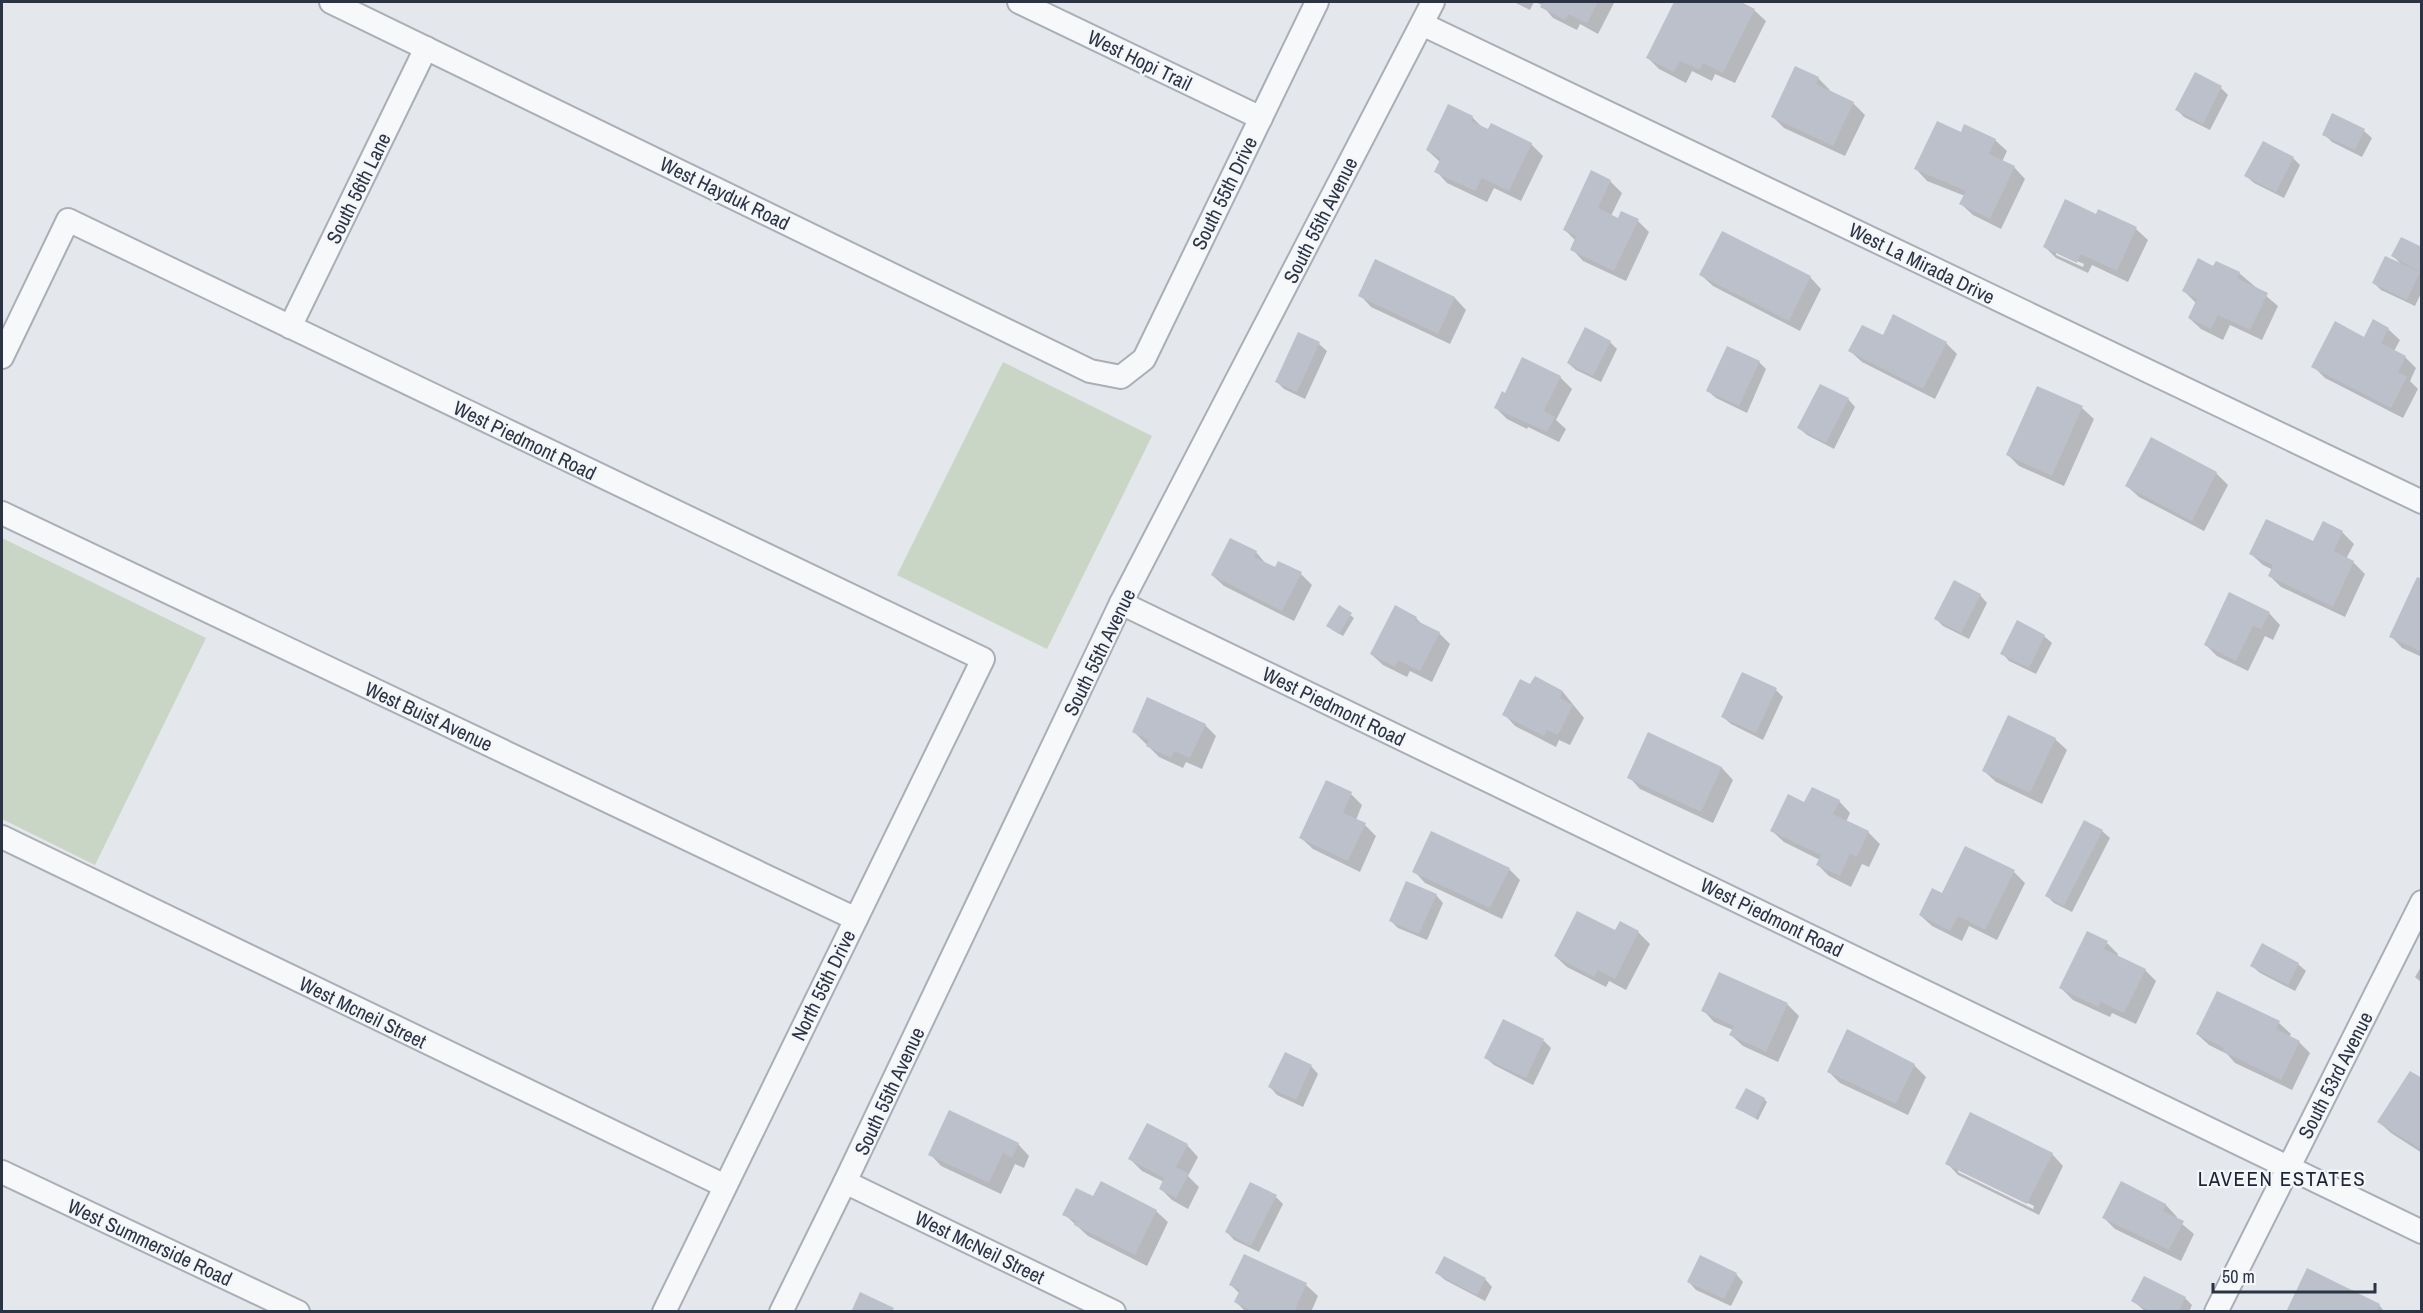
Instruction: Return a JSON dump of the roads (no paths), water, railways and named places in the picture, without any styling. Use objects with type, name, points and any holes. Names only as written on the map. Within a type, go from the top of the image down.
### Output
[{"type":"street","name":"West Hayduk Road","points":[[332,2],[1090,371],[1121,377]]},
{"type":"street","name":"West Hopi Trail","points":[[1019,2],[1261,118]]},
{"type":"street","name":"South 55th Drive","points":[[1121,377],[1144,359],[1317,2]]},
{"type":"street","name":"South 55th Avenue","points":[[781,1311],[845,1182],[1121,603],[1433,2]]},
{"type":"street","name":"West La Mirada Drive","points":[[1422,24],[2421,502]]},
{"type":"street","name":"South 56th Lane","points":[[290,327],[426,48]]},
{"type":"street","name":"West Piedmont Road","points":[[2,357],[68,220],[982,659]]},
{"type":"street","name":"West Buist Avenue","points":[[2,513],[856,919]]},
{"type":"street","name":"West Piedmont Road","points":[[1121,603],[2421,1232]]},
{"type":"street","name":"North 55th Drive","points":[[664,1311],[982,659]]},
{"type":"street","name":"West Mcneil Street","points":[[2,837],[725,1186]]},
{"type":"street","name":"South 53rd Avenue","points":[[2216,1311],[2421,902]]},
{"type":"street","name":"West Summerside Road","points":[[2,1172],[298,1311]]},
{"type":"street","name":"West McNeil Street","points":[[845,1182],[1114,1311]]},
{"type":"district","name":"LAVEEN ESTATES","points":[[2282,1178]]}]
